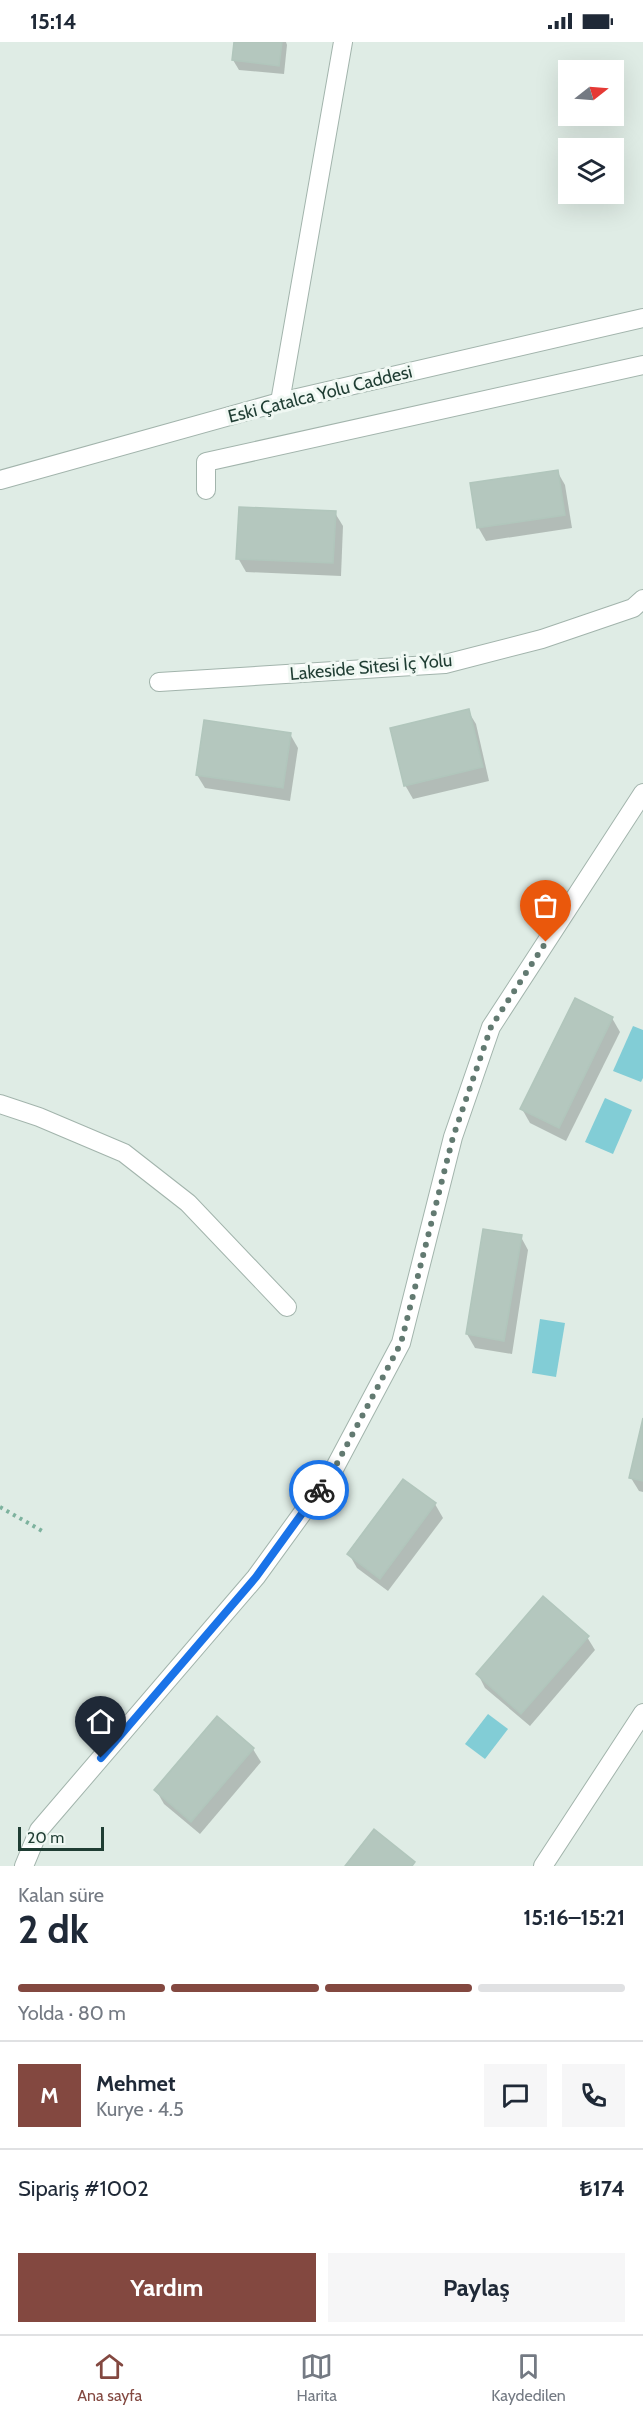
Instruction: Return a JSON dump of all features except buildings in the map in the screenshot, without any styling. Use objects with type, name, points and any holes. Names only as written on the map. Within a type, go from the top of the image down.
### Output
[{"type":"street","points":[[280,402],[343,42]]},
{"type":"street","name":"Eski Çatalca Yolu Caddesi","points":[[0,480],[280,402],[643,318]]},
{"type":"street","points":[[206,490],[206,462],[643,365]]},
{"type":"street","name":"Lakeside Sitesi İç Yolu","points":[[159,682],[445,664],[542,639],[633,608],[643,599]]},
{"type":"street","points":[[24,1866],[39,1830],[256,1577],[333,1471],[401,1343],[453,1137],[491,1027],[643,793]]},
{"type":"street","points":[[0,1104],[39,1117],[124,1153],[188,1203],[287,1307]]},
{"type":"street","points":[[543,1866],[643,1713]]},
{"type":"path","points":[[0,1507],[44,1532]]},
{"type":"water","points":[[633,1026],[643,1030],[643,1078],[641,1082],[613,1071]]},
{"type":"water","points":[[605,1098],[632,1110],[613,1154],[585,1142]]},
{"type":"water","points":[[540,1319],[565,1323],[556,1377],[532,1373]]},
{"type":"water","points":[[488,1714],[508,1729],[485,1759],[465,1744]]},
{"type":"way so far","points":[[319,1490],[333,1471],[401,1343],[453,1137],[491,1027],[546,942]]},
{"type":"route","points":[[101,1758],[256,1577],[319,1490]]}]
